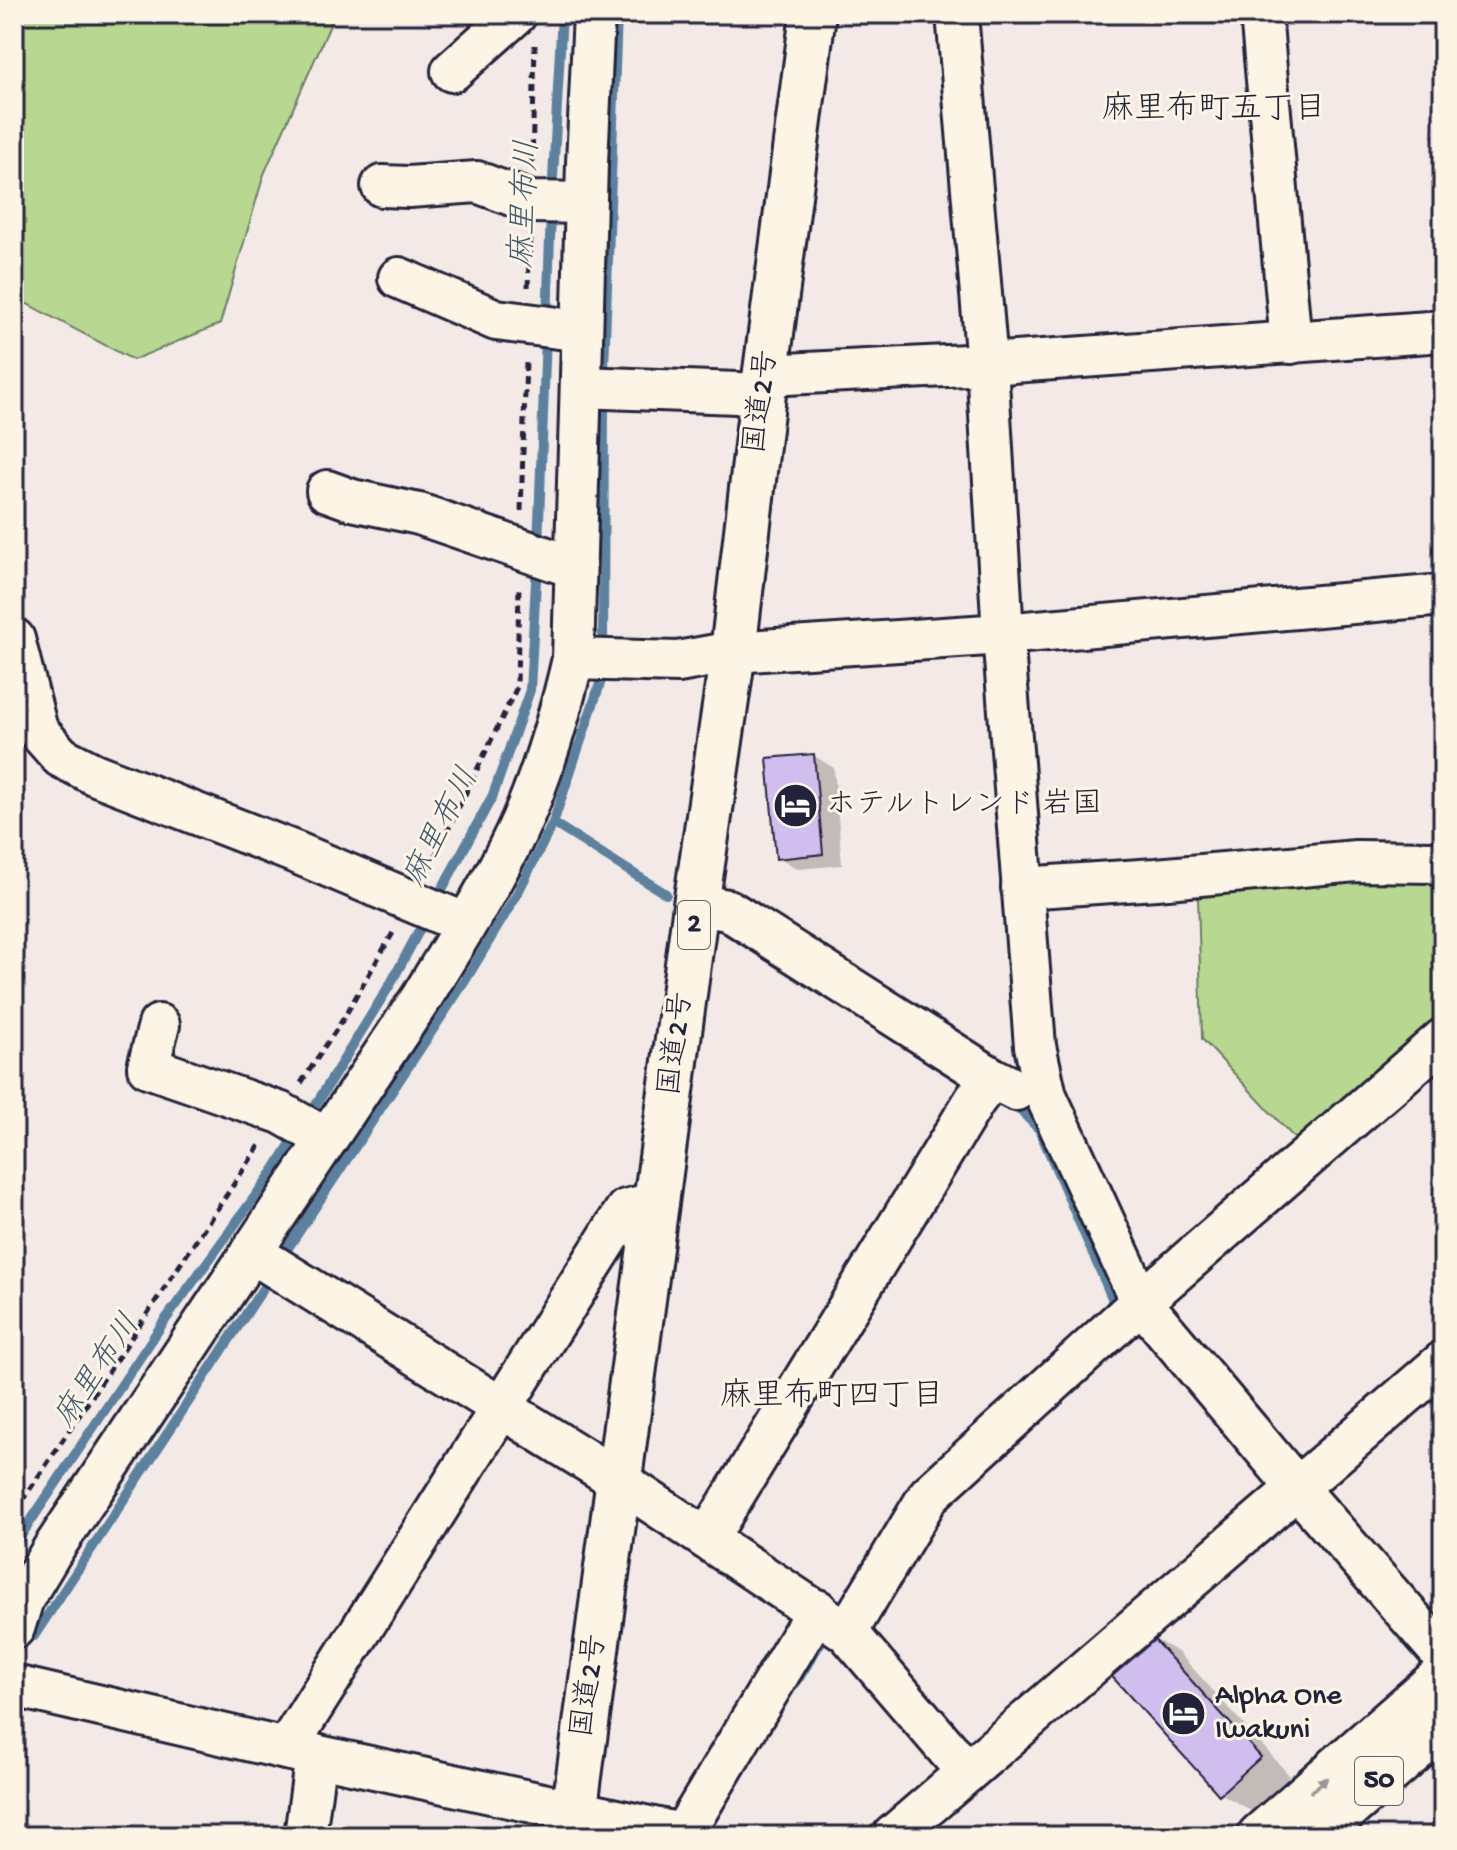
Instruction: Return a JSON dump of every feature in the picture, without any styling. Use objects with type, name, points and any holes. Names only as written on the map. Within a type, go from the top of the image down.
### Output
[{"type":"main road","name":"国道2号","points":[[572,1824],[733,652],[813,14]]},
{"type":"main road","name":"50","points":[[1260,1836],[1443,1676]]},
{"type":"main road","name":"50","points":[[1315,1836],[1443,1725]]},
{"type":"street","points":[[14,1628],[23,1599],[53,1549],[251,1252],[304,1125],[422,997],[466,924],[516,833],[557,727],[573,659],[546,558],[581,387],[552,327],[557,203],[594,14]]},
{"type":"street","points":[[957,14],[987,364],[1022,888],[1035,1046],[1046,1096],[1141,1302],[1443,1655]]},
{"type":"street","points":[[1261,14],[1291,343]]},
{"type":"street","points":[[452,71],[526,22]]},
{"type":"street","points":[[382,186],[477,182],[557,203]]},
{"type":"street","points":[[399,278],[496,320],[552,327]]},
{"type":"street","points":[[581,387],[765,384],[987,364],[1443,331]]},
{"type":"street","points":[[327,491],[352,500],[419,514],[546,558]]},
{"type":"street","points":[[573,659],[678,662],[733,652],[1003,634],[1443,595]]},
{"type":"street","points":[[14,639],[37,730],[61,757],[94,774],[297,853],[466,924]]},
{"type":"street","points":[[1022,888],[1356,861],[1437,862],[1443,867]]},
{"type":"street","points":[[696,905],[728,910],[992,1078],[1020,1092],[1046,1096]]},
{"type":"street","points":[[159,1025],[148,1067],[304,1125]]},
{"type":"street","points":[[14,1674],[14,1687],[301,1752],[572,1824],[687,1835],[832,1620],[929,1495],[1141,1302],[1443,1039]]},
{"type":"street","points":[[707,1539],[975,1100],[992,1078]]},
{"type":"street","points":[[305,1836],[301,1752],[501,1409],[626,1210],[658,1202]]},
{"type":"street","points":[[251,1252],[618,1480],[832,1620],[967,1772]]},
{"type":"street","points":[[893,1836],[1443,1362]]},
{"type":"path","points":[[14,1513],[304,1125],[342,1021],[414,903],[517,687],[546,558],[557,203],[526,22]]},
{"type":"green space","points":[[14,14],[335,14],[264,174],[220,324],[133,360],[14,297]]},
{"type":"green space","points":[[1434,870],[1443,882],[1443,1012],[1297,1141],[1202,1039],[1198,896]]},
{"type":"building","name":"ホテルトレンド 岩国","points":[[814,754],[823,854],[776,859],[767,758]]},
{"type":"building","name":"Alpha One Iwakuni","points":[[1148,1633],[1261,1757],[1219,1795],[1107,1671]]},
{"type":"waterway","name":"麻里布川","points":[[552,196],[562,14]]},
{"type":"waterway","points":[[604,368],[617,14]]},
{"type":"waterway","name":"麻里布川","points":[[547,319],[551,211]]},
{"type":"waterway","name":"麻里布川","points":[[538,547],[546,335]]},
{"type":"waterway","points":[[603,645],[604,404]]},
{"type":"waterway","name":"麻里布川","points":[[435,902],[493,795],[530,690],[537,563]]},
{"type":"waterway","points":[[284,1254],[465,981],[516,896],[553,823],[602,678]]},
{"type":"waterway","points":[[553,823],[666,894]]},
{"type":"waterway","name":"麻里布川","points":[[307,1119],[391,983],[427,916]]},
{"type":"waterway","points":[[1006,1104],[1021,1111],[1039,1129],[1113,1300],[1108,1310]]},
{"type":"waterway","name":"麻里布川","points":[[14,1546],[163,1323],[275,1169],[298,1132]]},
{"type":"waterway","points":[[34,1636],[262,1290]]},
{"type":"waterway","points":[[796,1683],[829,1629]]},
{"type":"place","name":"ホテルトレンド 岩国","points":[[795,806]]},
{"type":"place","name":"Alpha One Iwakuni","points":[[1184,1714]]},
{"type":"district","name":"麻里布町五丁目","points":[[1214,111]]},
{"type":"district","name":"麻里布町四丁目","points":[[832,1398]]}]
